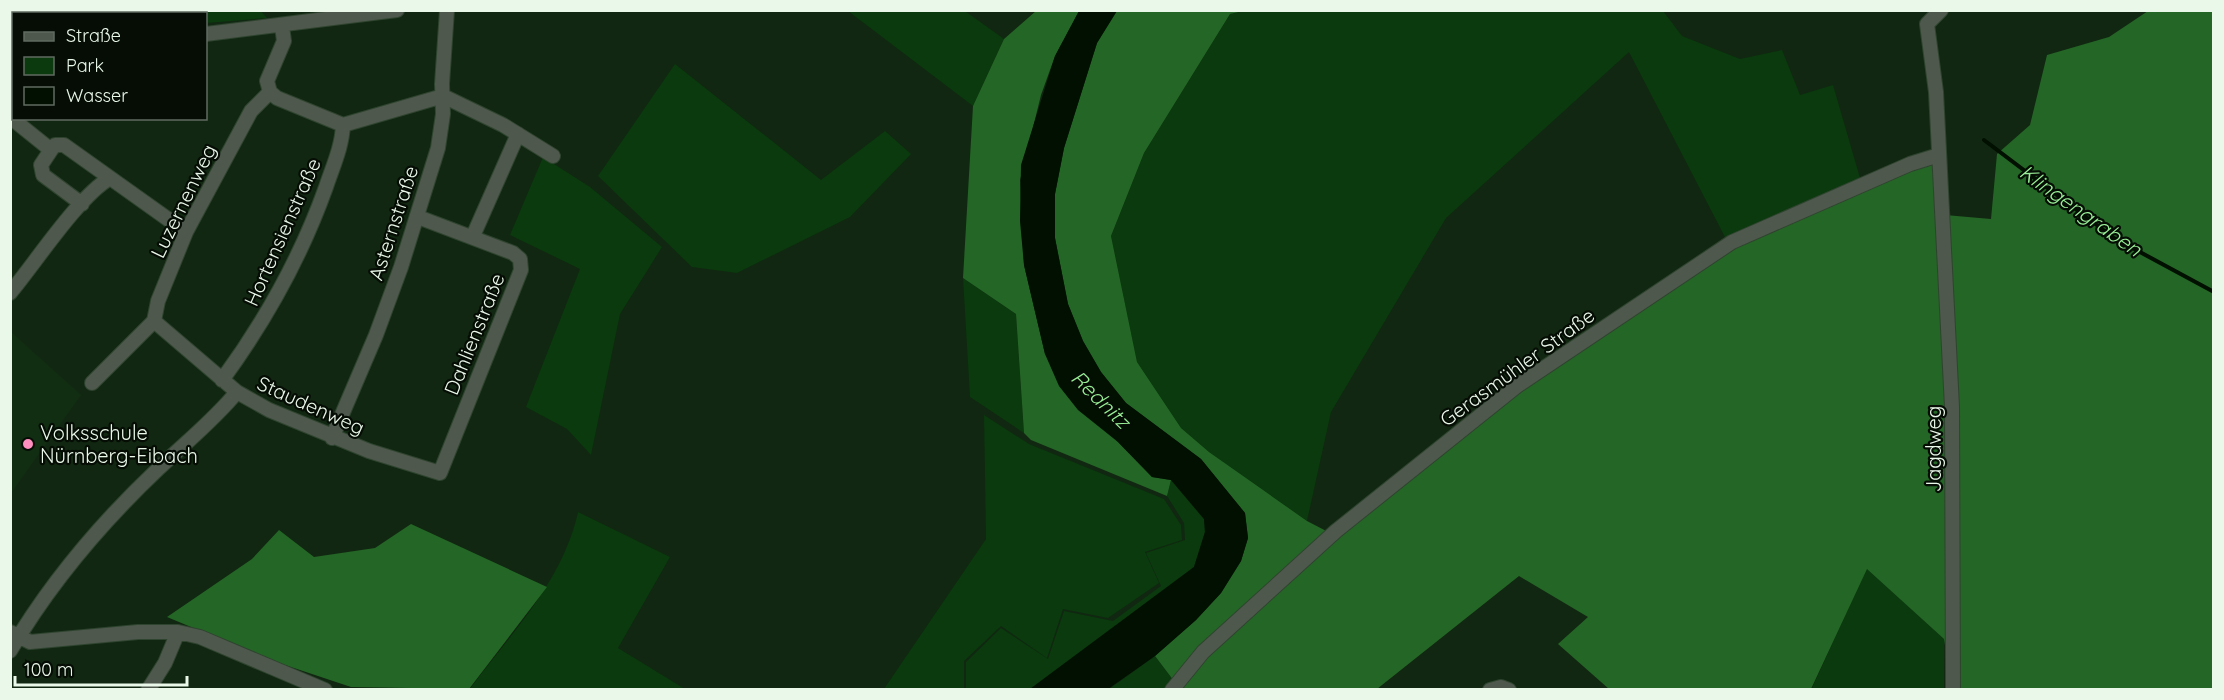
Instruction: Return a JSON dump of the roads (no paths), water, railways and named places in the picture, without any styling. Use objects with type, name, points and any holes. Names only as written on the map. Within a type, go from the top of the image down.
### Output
[{"type":"street","points":[[207,34],[397,10]]},
{"type":"street","name":"Asternstraße","points":[[332,438],[376,335],[418,217],[438,148],[447,10]]},
{"type":"street","name":"Jagdweg","points":[[1938,12],[1927,24],[1936,92],[1953,422],[1953,690]]},
{"type":"street","points":[[282,26],[284,41],[267,81],[270,92],[277,98],[343,125],[443,96],[460,102],[553,156]]},
{"type":"street","name":"Luzernenweg","points":[[154,321],[158,301],[186,232],[251,111],[270,92]]},
{"type":"street","points":[[14,120],[51,150]]},
{"type":"street","name":"Hortensienstraße","points":[[222,380],[261,324],[294,262],[317,212],[337,158],[343,125]]},
{"type":"street","points":[[473,236],[518,134]]},
{"type":"street","points":[[82,204],[40,170],[55,145],[64,145],[186,232]]},
{"type":"street","name":"Gerasmühler Straße","points":[[1172,690],[1203,652],[1336,531],[1517,386],[1732,242],[1910,164],[1939,155]]},
{"type":"street","points":[[11,290],[82,204],[99,185],[110,178]]},
{"type":"street","name":"Dahlienstraße","points":[[418,217],[513,253],[520,259],[521,270],[440,473]]},
{"type":"street","points":[[92,383],[154,321]]},
{"type":"street","name":"Staudenweg","points":[[154,321],[237,392],[289,420],[332,438],[440,473]]},
{"type":"street","points":[[10,651],[15,635],[100,528],[158,468],[215,418],[237,392]]},
{"type":"street","points":[[15,635],[30,642],[146,631],[178,632],[200,638],[325,690]]},
{"type":"street","points":[[148,690],[165,663],[178,632]]},
{"type":"water","name":"Rednitz","points":[[1079,11],[1117,11],[1097,43],[1064,148],[1055,194],[1055,238],[1068,304],[1083,341],[1101,372],[1126,403],[1201,459],[1245,513],[1248,538],[1241,561],[1221,593],[1196,620],[1155,656],[1108,689],[1030,689],[1194,567],[1205,532],[1204,519],[1171,480],[1152,477],[1118,442],[1078,410],[1059,386],[1045,354],[1024,265],[1020,221],[1021,165],[1055,56]]},
{"type":"waterway","name":"Klingengraben","points":[[1984,140],[2114,238],[2214,292]]},
{"type":"place","name":"Volksschule Nürnberg-Eibach","points":[[28,444]]}]
